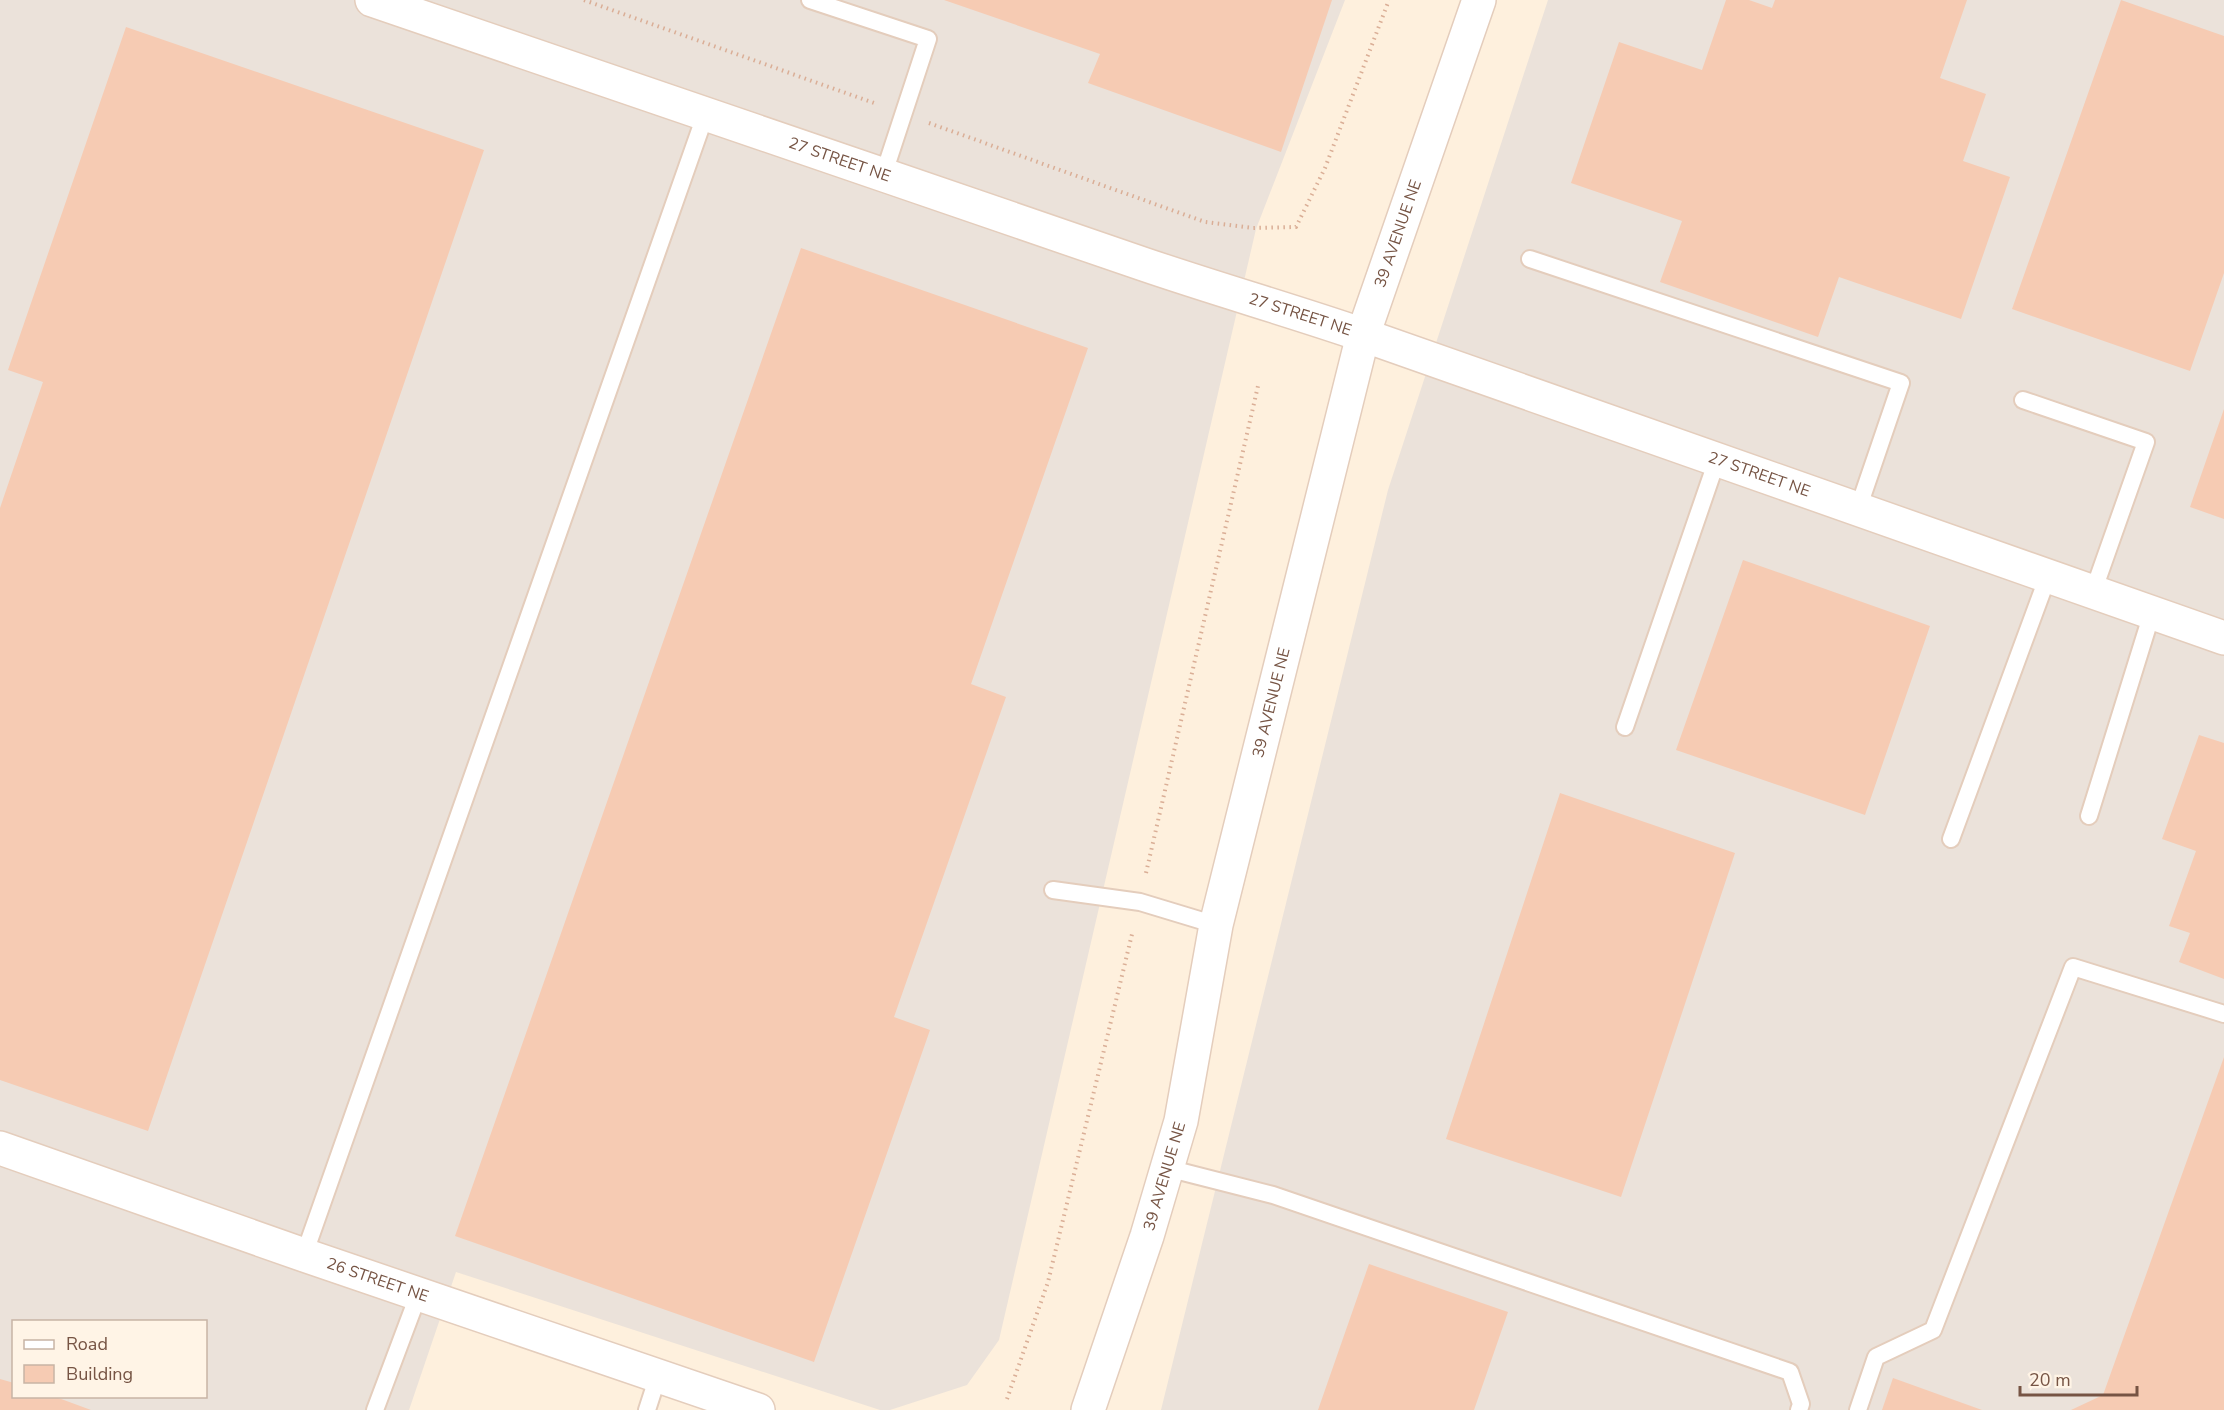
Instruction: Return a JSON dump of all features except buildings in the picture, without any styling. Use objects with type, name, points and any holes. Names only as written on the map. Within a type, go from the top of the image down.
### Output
[{"type":"street","name":"27 STREET NE","points":[[372,0],[884,173],[1147,265],[1279,306],[2224,638]]},
{"type":"street","name":"39 AVENUE NE","points":[[1088,1410],[1148,1236],[1181,1121],[1216,925],[1363,335],[1479,0]]},
{"type":"street","name":"26 STREET NE","points":[[0,1148],[304,1255],[758,1410]]},
{"type":"lane","points":[[810,0],[928,39],[884,173]]},
{"type":"lane","points":[[304,1255],[706,113]]},
{"type":"lane","points":[[1530,259],[1901,383],[1858,509]]},
{"type":"lane","points":[[2023,400],[2146,442],[2093,592]]},
{"type":"lane","points":[[1625,727],[1717,460]]},
{"type":"lane","points":[[1951,839],[2048,576]]},
{"type":"lane","points":[[2089,816],[2152,613]]},
{"type":"lane","points":[[1053,890],[1140,902],[1216,925]]},
{"type":"lane","points":[[1858,1410],[1876,1358],[1933,1330],[2073,968],[2224,1014]]},
{"type":"lane","points":[[1167,1168],[1273,1195],[1790,1372],[1800,1407]]},
{"type":"lane","points":[[375,1410],[418,1293]]},
{"type":"lane","points":[[647,1410],[658,1376]]},
{"type":"path","points":[[584,0],[1205,222],[1253,228],[1296,227],[1325,168],[1389,0]]},
{"type":"shaded area","points":[[0,0],[1345,0],[1256,229],[999,1340],[967,1385],[890,1410],[880,1410],[456,1272],[409,1410],[0,1410]]},
{"type":"shaded area","points":[[1548,0],[2224,0],[2224,1410],[1161,1410],[1388,490]]}]
